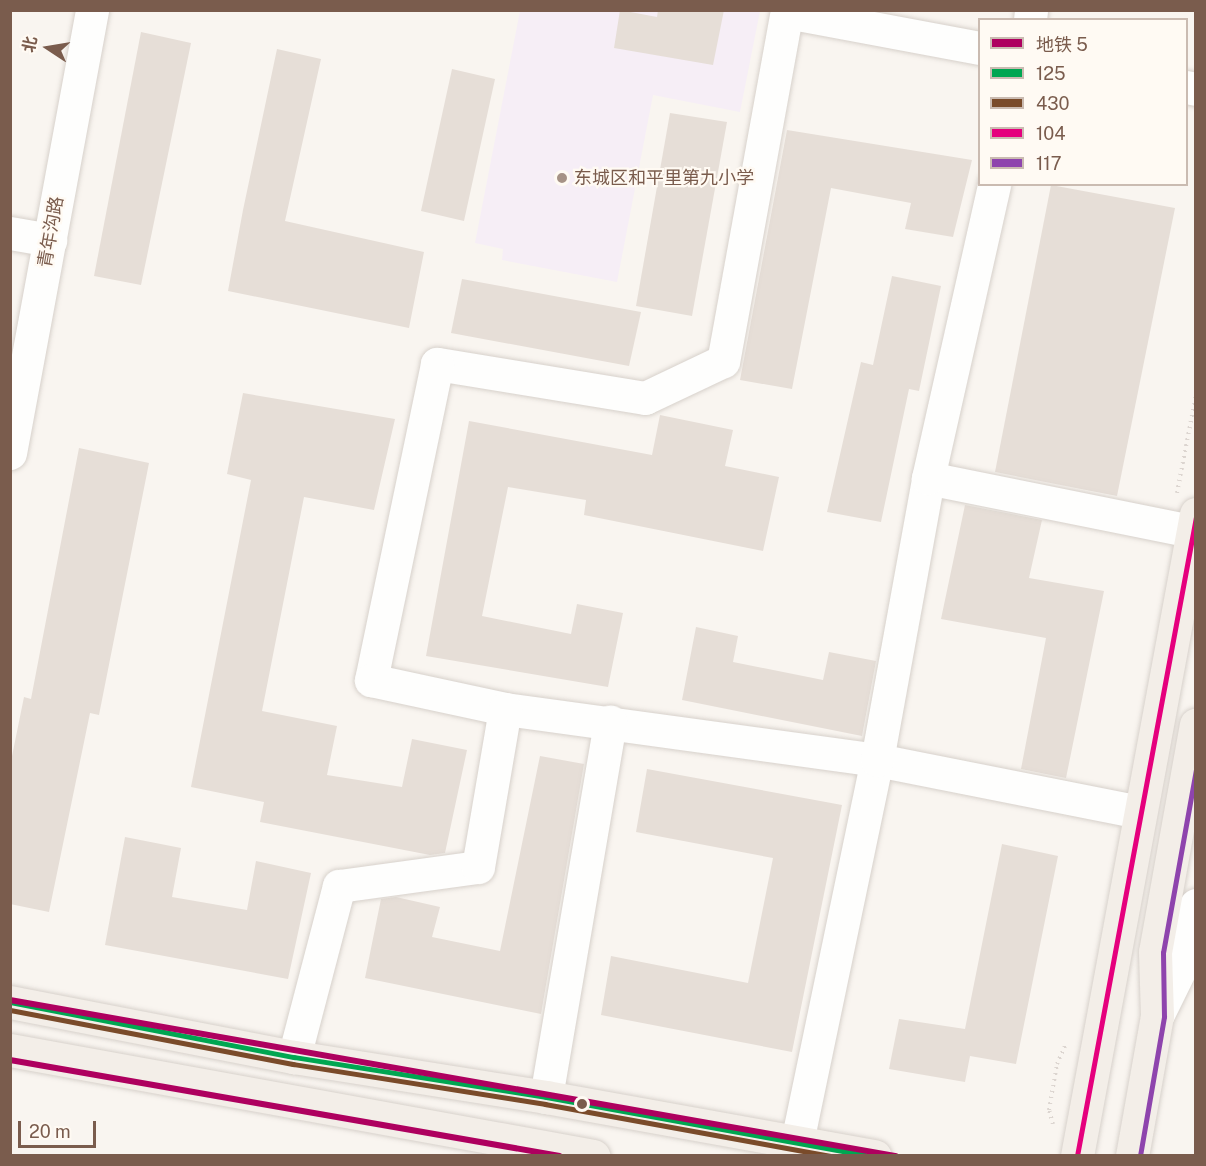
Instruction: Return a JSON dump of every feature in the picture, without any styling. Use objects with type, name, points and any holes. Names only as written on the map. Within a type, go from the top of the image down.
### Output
[{"type":"main road","points":[[1077,1155],[1194,523]]},
{"type":"main road","points":[[1132,1155],[1157,1016],[1155,952],[1196,726]]},
{"type":"main road","points":[[10,1002],[294,1057],[546,1097],[875,1155]]},
{"type":"main road","points":[[10,1050],[593,1155]]},
{"type":"street","name":"青年沟路","points":[[10,453],[92,10]]},
{"type":"street","points":[[978,48],[787,11],[723,361],[645,398],[437,364],[371,680],[505,709],[877,760],[1140,812]]},
{"type":"street","points":[[797,1142],[877,760],[928,478],[994,186]]},
{"type":"street","points":[[10,233],[50,240]]},
{"type":"street","points":[[928,478],[1194,523]]},
{"type":"street","points":[[294,1057],[339,886],[478,867],[505,709]]},
{"type":"street","points":[[546,1097],[610,722]]},
{"type":"street","points":[[1157,1016],[1186,957],[1196,905]]},
{"type":"shaded area","name":"东城区和平里第九小学","points":[[520,11],[760,11],[740,112],[653,95],[617,282],[502,260],[503,249],[475,243]]},
{"type":"building","points":[[620,10],[657,17],[658,10],[724,10],[713,65],[614,48]]},
{"type":"building","points":[[141,32],[191,43],[141,285],[94,276]]},
{"type":"building","points":[[277,49],[321,59],[285,221],[424,252],[409,328],[228,291]]},
{"type":"building","points":[[452,69],[495,79],[464,221],[421,211]]},
{"type":"building","points":[[670,113],[727,122],[692,316],[636,306]]},
{"type":"building","points":[[787,130],[972,160],[953,237],[905,229],[911,203],[831,188],[792,389],[740,380]]},
{"type":"building","points":[[1051,186],[1175,208],[1117,496],[995,472]]},
{"type":"building","points":[[892,276],[941,286],[919,391],[909,389],[881,522],[827,512],[861,362],[873,365]]},
{"type":"building","points":[[462,279],[641,312],[629,366],[451,333]]},
{"type":"building","points":[[243,393],[395,419],[374,510],[304,497],[262,711],[337,726],[327,775],[402,787],[412,739],[467,750],[445,853],[430,855],[260,822],[264,802],[191,787],[251,480],[227,474]]},
{"type":"building","points":[[660,415],[733,430],[725,466],[779,477],[763,551],[584,515],[586,500],[508,487],[482,616],[571,634],[577,604],[623,613],[608,687],[426,656],[469,421],[652,455]]},
{"type":"building","points":[[79,448],[149,463],[99,715],[90,713],[49,912],[10,904],[10,766],[24,697],[31,699]]},
{"type":"building","points":[[965,505],[1042,520],[1029,578],[1104,591],[1066,778],[1021,769],[1046,638],[941,619]]},
{"type":"building","points":[[696,627],[738,636],[733,662],[823,680],[829,652],[876,661],[862,736],[682,700]]},
{"type":"building","points":[[540,756],[584,764],[541,1014],[365,978],[381,899],[396,897],[440,907],[432,937],[500,951]]},
{"type":"building","points":[[647,769],[842,805],[792,1052],[601,1015],[611,956],[748,983],[773,858],[636,832]]},
{"type":"building","points":[[125,837],[181,848],[172,897],[247,910],[256,861],[311,873],[288,979],[105,945]]},
{"type":"building","points":[[1002,844],[1058,856],[1016,1064],[970,1056],[965,1082],[889,1069],[899,1019],[965,1029]]},
{"type":"metro line","name":"5","points":[[10,1000],[896,1156]]},
{"type":"metro line","name":"5","points":[[10,1060],[560,1156]]},
{"type":"transit line","name":"104","points":[[1077,1156],[1196,517]]},
{"type":"transit line","name":"117","points":[[1140,1156],[1164,1017],[1163,953],[1196,770]]},
{"type":"transit line","name":"125","points":[[10,1002],[294,1057],[546,1097],[872,1156]]},
{"type":"transit line","name":"430","points":[[10,1010],[293,1064],[545,1104],[830,1156]]},
{"type":"place","name":"东城区和平里第九小学","points":[[562,178]]}]
